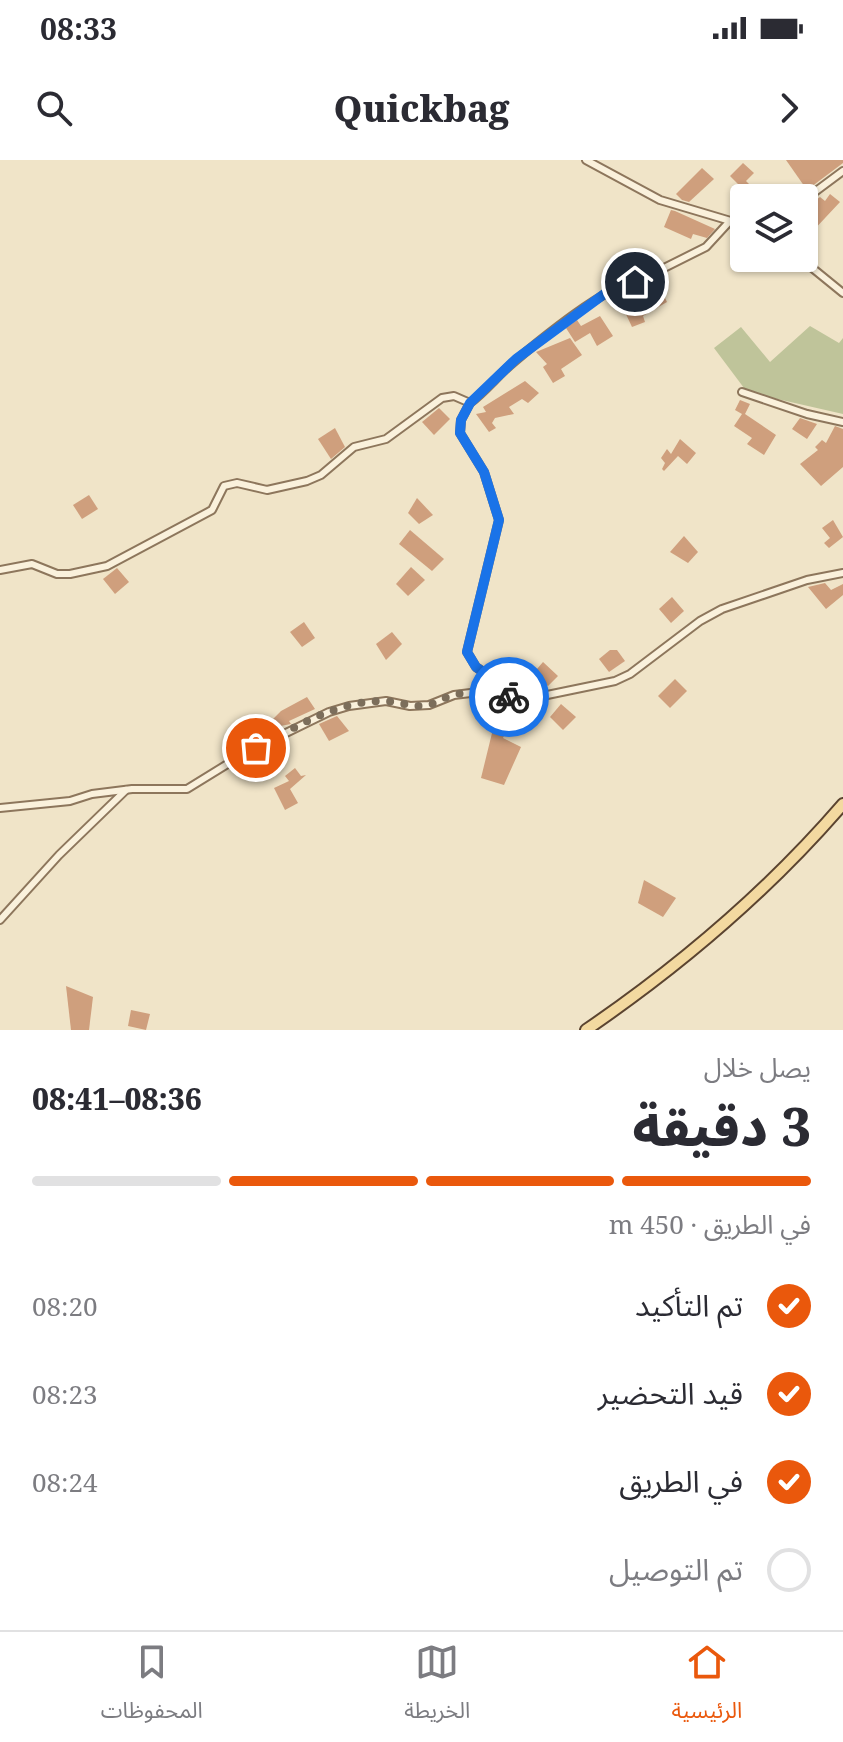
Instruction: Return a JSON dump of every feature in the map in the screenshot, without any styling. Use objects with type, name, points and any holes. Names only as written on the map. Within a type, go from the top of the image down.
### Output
[{"type":"main road","points":[[586,1030],[671,970],[720,928],[843,804]]},
{"type":"street","points":[[523,700],[476,667],[467,652],[499,520],[484,472],[460,433],[460,423],[470,403],[516,359],[607,292],[638,281],[706,247],[729,222],[660,200],[586,160]]},
{"type":"street","points":[[818,190],[843,171]]},
{"type":"street","points":[[817,272],[843,293]]},
{"type":"street","points":[[742,392],[794,410],[843,422]]},
{"type":"street","points":[[0,570],[32,564],[57,574],[70,574],[107,566],[212,510],[224,486],[237,483],[267,490],[307,481],[321,475],[354,447],[386,439],[442,398],[454,396],[470,403]]},
{"type":"street","points":[[0,808],[70,801],[126,790],[187,789],[247,752],[329,712],[349,706],[386,701],[410,706],[429,705],[454,695],[479,692],[523,700],[615,681],[630,674],[700,621],[722,609],[807,580],[843,573]]},
{"type":"street","points":[[0,920],[59,855],[126,790]]},
{"type":"green space","points":[[810,326],[839,343],[843,338],[843,414],[747,392],[714,348],[741,327],[770,362]]},
{"type":"building","points":[[786,160],[843,160],[815,184],[803,184]]},
{"type":"building","points":[[743,163],[754,173],[746,181],[749,184],[738,184],[730,176]]},
{"type":"building","points":[[702,168],[714,179],[689,202],[682,200],[676,194]]},
{"type":"building","points":[[830,194],[840,202],[818,226],[818,198],[825,201]]},
{"type":"building","points":[[671,210],[715,229],[707,238],[693,234],[691,239],[664,227]]},
{"type":"building","points":[[658,284],[667,302],[643,316],[645,322],[632,327],[624,310],[643,302],[639,294]]},
{"type":"building","points":[[600,316],[613,336],[597,346],[590,333],[575,342],[566,328],[577,320],[581,326]]},
{"type":"building","points":[[570,338],[582,355],[561,369],[565,376],[553,383],[543,367],[547,364],[536,352]]},
{"type":"building","points":[[525,381],[539,393],[528,403],[522,399],[509,407],[514,414],[495,418],[492,423],[496,428],[489,432],[476,414],[486,412],[483,407]]},
{"type":"building","points":[[740,400],[750,404],[745,414],[776,435],[764,455],[747,444],[752,438],[734,426],[742,414],[735,410]]},
{"type":"building","points":[[439,408],[450,419],[434,435],[422,422]]},
{"type":"building","points":[[800,418],[817,424],[807,439],[792,429]]},
{"type":"building","points":[[835,426],[843,429],[843,467],[821,486],[800,464],[818,450],[815,447],[822,440],[826,443]]},
{"type":"building","points":[[335,428],[345,447],[331,459],[318,439]]},
{"type":"building","points":[[680,439],[696,453],[687,464],[678,456],[664,471],[665,463],[661,458],[667,449],[671,454]]},
{"type":"building","points":[[89,495],[98,509],[82,519],[73,505]]},
{"type":"building","points":[[417,498],[433,515],[419,524],[408,513]]},
{"type":"building","points":[[833,520],[843,537],[829,548],[824,543],[830,538],[822,528]]},
{"type":"building","points":[[410,530],[444,559],[432,571],[399,544]]},
{"type":"building","points":[[684,536],[698,552],[688,563],[670,552]]},
{"type":"building","points":[[411,567],[425,580],[408,596],[396,584]]},
{"type":"building","points":[[117,568],[129,582],[115,594],[103,579]]},
{"type":"building","points":[[825,583],[831,590],[843,584],[843,595],[826,609],[808,587]]},
{"type":"building","points":[[672,597],[684,611],[671,623],[659,609]]},
{"type":"building","points":[[304,622],[315,638],[302,647],[290,632]]},
{"type":"building","points":[[392,632],[402,644],[386,660],[376,644]]},
{"type":"building","points":[[610,650],[617,650],[625,661],[609,672],[599,659]]},
{"type":"building","points":[[543,662],[558,676],[548,686],[538,677],[523,690],[514,680],[523,674],[531,676]]},
{"type":"building","points":[[675,679],[687,691],[670,708],[658,696]]},
{"type":"building","points":[[307,697],[315,709],[289,721],[291,724],[275,727],[271,721],[281,711]]},
{"type":"building","points":[[561,704],[576,717],[563,730],[550,717]]},
{"type":"building","points":[[337,716],[349,731],[329,741],[319,724]]},
{"type":"building","points":[[493,729],[505,733],[503,738],[521,747],[504,785],[481,778]]},
{"type":"building","points":[[295,768],[301,776],[306,775],[290,789],[298,803],[285,810],[274,788],[289,781],[285,776]]},
{"type":"building","points":[[644,880],[676,898],[663,917],[638,903]]},
{"type":"building","points":[[66,986],[93,997],[89,1030],[71,1030]]},
{"type":"building","points":[[131,1010],[150,1014],[146,1030],[128,1026]]},
{"type":"way so far","points":[[256,748],[329,712],[349,706],[386,701],[410,706],[429,705],[454,695],[479,692],[509,697]]},
{"type":"route","points":[[509,697],[523,700],[476,667],[469,660],[467,652],[499,520],[494,495],[484,472],[464,444],[460,423],[470,403],[516,359],[607,292],[635,282]]}]
